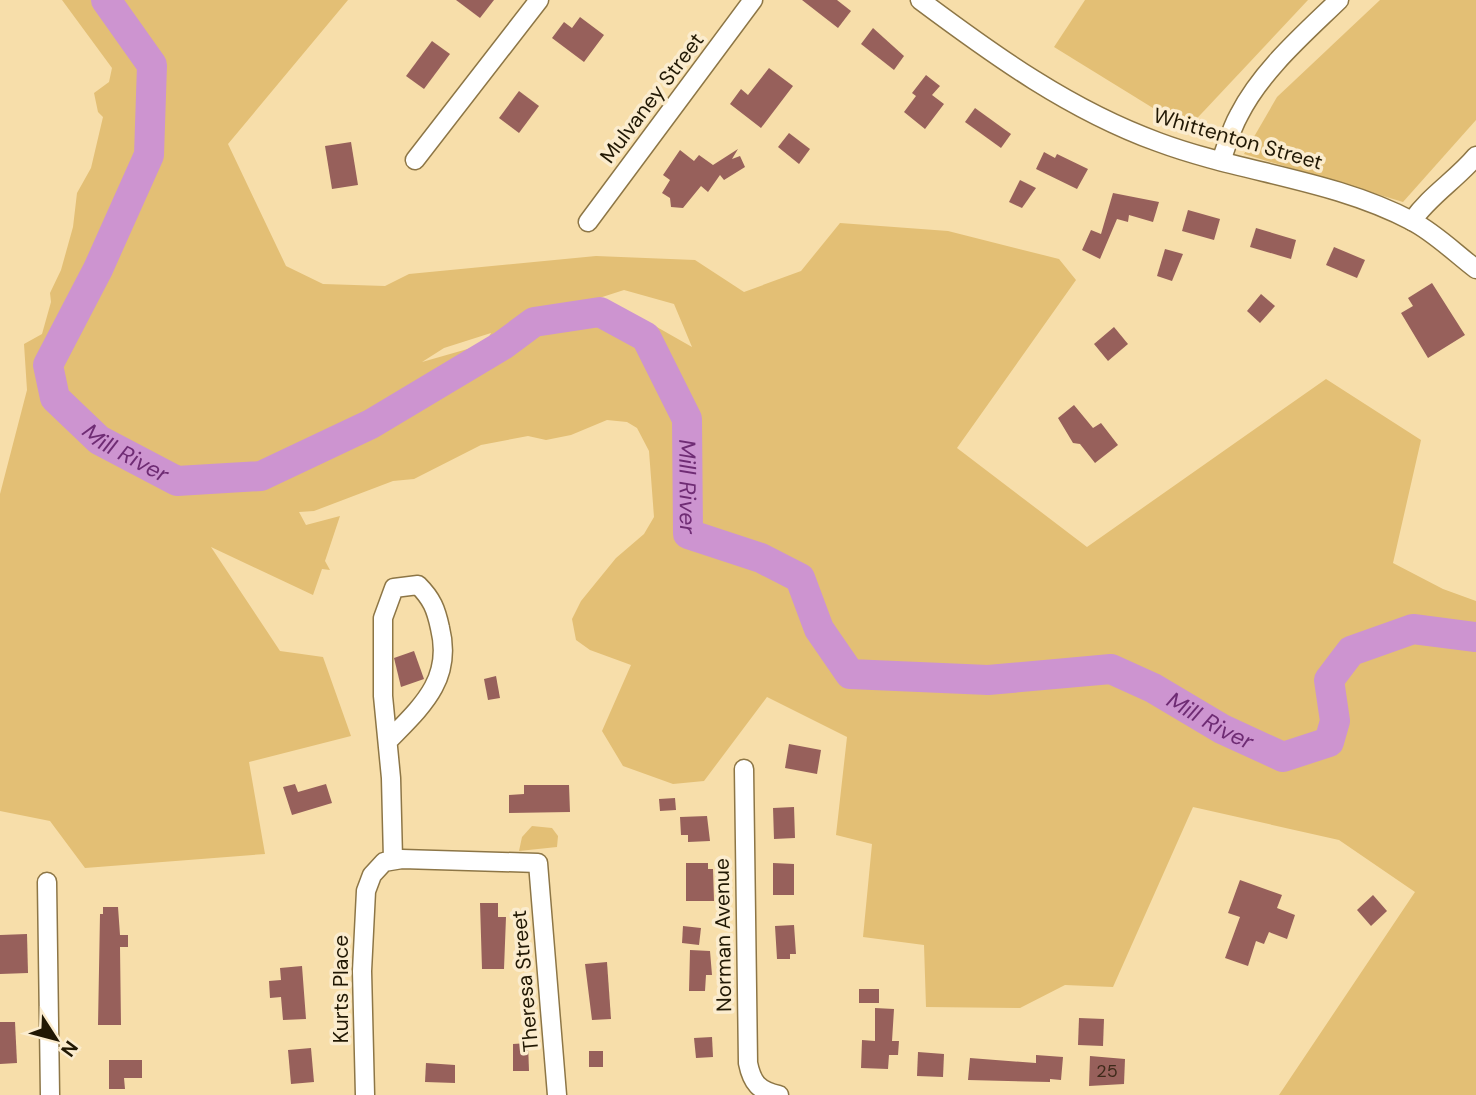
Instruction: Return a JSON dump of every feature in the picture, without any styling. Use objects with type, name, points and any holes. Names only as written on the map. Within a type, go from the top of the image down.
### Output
[{"type":"street","points":[[415,160],[539,0]]},
{"type":"street","name":"Mulvaney Street","points":[[588,222],[753,0]]},
{"type":"street","name":"Whittenton Street","points":[[920,0],[1029,78],[1081,108],[1158,142],[1325,187],[1412,221],[1476,269]]},
{"type":"street","points":[[1221,161],[1239,114],[1253,93],[1296,42],[1339,0]]},
{"type":"street","points":[[1412,221],[1428,200],[1459,175],[1476,156]]},
{"type":"street","points":[[388,741],[419,709],[443,669],[443,640],[434,602],[418,585],[394,588],[383,618],[383,696],[388,741],[393,859]]},
{"type":"street","name":"Norman Avenue","points":[[744,769],[748,1063],[751,1077],[771,1094]]},
{"type":"street","name":"Theresa Street","points":[[393,859],[538,863],[558,1095]]},
{"type":"street","name":"Kurts Place","points":[[365,1095],[363,908],[368,883],[377,868],[393,859]]},
{"type":"street","points":[[47,882],[50,1095]]},
{"type":"shaded area","points":[[62,0],[348,0],[228,144],[286,266],[323,284],[385,286],[409,274],[596,256],[695,260],[744,292],[801,271],[840,223],[948,231],[1059,259],[1076,280],[957,448],[1087,547],[1326,379],[1421,440],[1393,563],[1443,589],[1476,601],[1476,1095],[1279,1095],[1415,892],[1339,840],[1193,807],[1113,987],[1065,985],[1020,1008],[926,1007],[924,945],[863,937],[872,844],[836,835],[847,737],[767,697],[704,781],[673,784],[623,766],[602,731],[631,665],[590,650],[576,640],[572,619],[581,601],[616,558],[644,534],[654,517],[649,451],[637,428],[627,422],[607,420],[571,435],[546,440],[528,436],[481,445],[414,479],[393,481],[314,511],[299,512],[306,525],[340,516],[325,561],[330,570],[322,569],[313,595],[211,547],[280,651],[323,657],[351,736],[249,762],[265,854],[85,868],[50,821],[0,811],[0,494],[27,390],[24,344],[42,334],[51,302],[50,293],[61,270],[73,227],[77,193],[91,168],[103,117],[98,112],[94,93],[109,82],[112,68]],"holes":[[[624,290],[674,304],[692,347],[641,318],[615,319],[565,309]],[[491,333],[485,344],[422,362],[444,348]]]},
{"type":"shaded area","points":[[1085,0],[1308,0],[1187,129],[1054,47]]},
{"type":"shaded area","points":[[1380,0],[1476,0],[1476,120],[1403,202],[1244,154],[1277,97]]},
{"type":"shaded area","points":[[532,826],[552,828],[558,836],[557,847],[519,851],[522,837]]},
{"type":"building","points":[[456,0],[494,0],[480,18]]},
{"type":"building","points":[[802,0],[837,0],[851,11],[838,28]]},
{"type":"building","points":[[580,17],[604,35],[584,62],[552,38],[564,22],[572,28]]},
{"type":"building","points":[[873,28],[904,56],[894,70],[861,44]]},
{"type":"building","points":[[432,41],[450,54],[424,89],[406,76]]},
{"type":"building","points":[[769,68],[793,86],[761,128],[730,104],[741,89],[748,95]]},
{"type":"building","points":[[926,75],[940,86],[932,95],[944,104],[925,129],[904,112],[916,96],[912,93]]},
{"type":"building","points":[[519,91],[539,106],[519,133],[499,118]]},
{"type":"building","points":[[975,108],[1011,134],[1001,148],[965,122]]},
{"type":"building","points":[[789,133],[810,149],[799,164],[778,147]]},
{"type":"building","points":[[351,142],[358,185],[332,189],[325,146]]},
{"type":"building","points":[[738,149],[732,159],[740,156],[745,167],[724,180],[720,175],[708,192],[701,186],[683,208],[671,207],[670,198],[662,193],[670,180],[663,175],[680,150],[694,161],[699,155],[713,165]]},
{"type":"building","points":[[1044,152],[1055,158],[1057,154],[1088,169],[1077,189],[1036,169]]},
{"type":"building","points":[[1020,180],[1036,188],[1022,208],[1009,202]]},
{"type":"building","points":[[1113,193],[1159,202],[1153,222],[1129,215],[1128,222],[1117,219],[1100,259],[1082,250],[1091,230],[1101,234]]},
{"type":"building","points":[[1188,210],[1220,219],[1214,240],[1182,231]]},
{"type":"building","points":[[1256,228],[1296,240],[1291,259],[1250,247]]},
{"type":"building","points":[[1334,247],[1365,260],[1357,278],[1326,265]]},
{"type":"building","points":[[1165,249],[1183,254],[1172,281],[1157,276]]},
{"type":"building","points":[[1432,283],[1465,335],[1428,358],[1401,313],[1413,306],[1408,298]]},
{"type":"building","points":[[1261,294],[1275,306],[1260,323],[1247,311]]},
{"type":"building","points":[[1114,327],[1128,344],[1108,361],[1094,344]]},
{"type":"building","points":[[1074,405],[1093,428],[1101,423],[1118,445],[1095,463],[1080,444],[1073,443],[1058,418]]},
{"type":"building","points":[[414,651],[424,679],[401,687],[394,658]]},
{"type":"building","points":[[496,676],[500,698],[488,700],[484,679]]},
{"type":"building","points":[[789,744],[821,750],[817,774],[785,768]]},
{"type":"building","points":[[295,784],[298,792],[326,784],[332,803],[292,815],[283,787]]},
{"type":"building","points":[[524,785],[569,785],[570,812],[509,813],[509,795],[524,794]]},
{"type":"building","points":[[675,798],[676,810],[660,811],[659,799]]},
{"type":"building","points":[[794,807],[795,838],[774,839],[773,808]]},
{"type":"building","points":[[707,816],[710,841],[688,842],[688,835],[681,835],[680,817]]},
{"type":"building","points":[[686,863],[708,863],[708,869],[713,869],[714,901],[686,901]]},
{"type":"building","points":[[773,863],[794,864],[794,895],[773,895]]},
{"type":"building","points":[[1240,880],[1282,895],[1277,908],[1295,915],[1287,939],[1269,932],[1264,944],[1256,941],[1248,966],[1225,958],[1240,917],[1228,913]]},
{"type":"building","points":[[1373,895],[1387,911],[1371,926],[1357,910]]},
{"type":"building","points":[[480,903],[498,903],[498,917],[506,917],[504,969],[482,969]]},
{"type":"building","points":[[103,907],[118,907],[120,935],[128,935],[128,947],[120,947],[121,1025],[98,1025],[100,914],[103,914]]},
{"type":"building","points":[[794,925],[796,954],[790,954],[790,959],[777,959],[775,926]]},
{"type":"building","points":[[683,926],[701,928],[699,945],[682,943]]},
{"type":"building","points":[[27,934],[28,973],[0,974],[0,935]]},
{"type":"building","points":[[690,950],[710,951],[712,975],[706,975],[705,991],[689,991]]},
{"type":"building","points":[[607,962],[611,1019],[592,1020],[585,964]]},
{"type":"building","points":[[302,966],[306,1019],[283,1020],[281,997],[270,998],[269,981],[281,980],[280,968]]},
{"type":"building","points":[[859,989],[879,989],[879,1003],[859,1003]]},
{"type":"building","points":[[875,1008],[894,1009],[892,1041],[899,1041],[898,1055],[889,1055],[888,1069],[861,1068],[862,1040],[875,1041]]},
{"type":"building","points":[[1079,1018],[1104,1019],[1103,1046],[1078,1045]]},
{"type":"building","points":[[0,1022],[15,1022],[17,1063],[0,1064]]},
{"type":"building","points":[[712,1037],[713,1057],[696,1058],[694,1038]]},
{"type":"building","points":[[528,1043],[529,1071],[513,1071],[513,1044]]},
{"type":"building","points":[[311,1048],[314,1082],[291,1084],[288,1050]]},
{"type":"building","points":[[589,1051],[603,1051],[603,1067],[589,1067]]},
{"type":"building","points":[[918,1052],[944,1054],[943,1077],[917,1076]]},
{"type":"building","points":[[1036,1055],[1063,1057],[1061,1080],[968,1080],[970,1058],[1036,1063]]},
{"type":"building","points":[[1090,1056],[1125,1059],[1124,1084],[1089,1086]]},
{"type":"building","points":[[109,1060],[142,1060],[142,1078],[124,1078],[125,1089],[109,1089]]},
{"type":"building","points":[[426,1063],[455,1065],[455,1083],[425,1082]]},
{"type":"waterway","name":"Mill River","points":[[106,0],[152,65],[149,155],[98,269],[48,365],[55,398],[99,440],[177,481],[261,476],[371,424],[503,345],[534,322],[600,312],[646,337],[687,419],[688,534],[761,558],[800,578],[819,629],[850,674],[988,680],[1111,669],[1153,688],[1222,729],[1283,757],[1329,742],[1335,721],[1329,680],[1351,651],[1413,629],[1476,637]]}]
